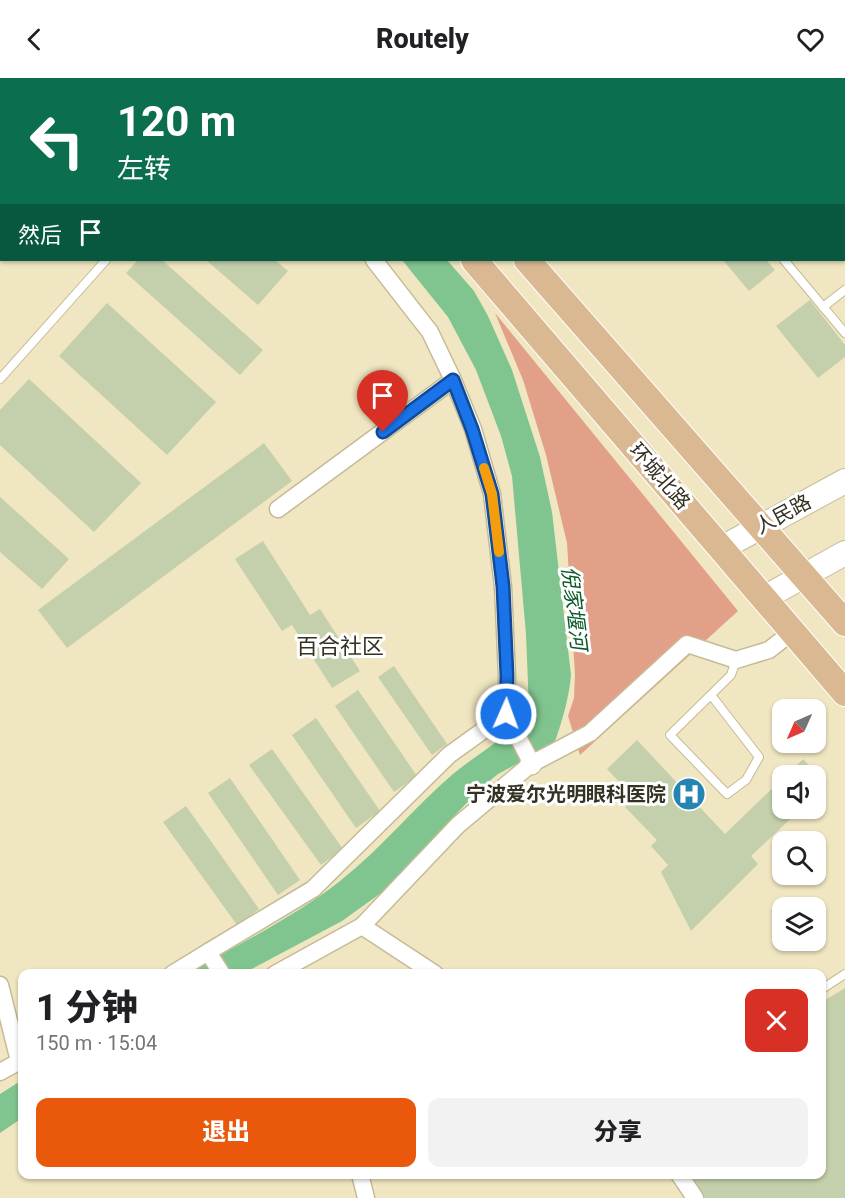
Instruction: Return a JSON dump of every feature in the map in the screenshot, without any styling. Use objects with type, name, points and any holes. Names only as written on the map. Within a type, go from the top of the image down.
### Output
[{"type":"main road","name":"环城北路","points":[[475,261],[845,693]]},
{"type":"main road","points":[[528,261],[845,623]]},
{"type":"main road","name":"人民路","points":[[722,548],[845,481]]},
{"type":"main road","points":[[764,598],[845,553]]},
{"type":"street","points":[[375,261],[430,332],[453,380],[472,429],[492,494],[503,586],[507,715],[531,763]]},
{"type":"street","points":[[278,509],[453,380]]},
{"type":"street","points":[[284,969],[362,926],[458,825],[531,763],[590,733],[687,644],[736,660],[769,650],[792,632]]},
{"type":"street","points":[[181,969],[313,889],[449,755],[507,715]]},
{"type":"street","points":[[362,926],[427,969]]},
{"type":"street","points":[[208,953],[219,969]]},
{"type":"street","points":[[0,984],[18,1049]]},
{"type":"street","points":[[0,1072],[18,1062]]},
{"type":"street","points":[[361,1179],[366,1198]]},
{"type":"street","points":[[682,1179],[695,1198]]},
{"type":"lane","points":[[0,379],[105,261]]},
{"type":"lane","points":[[785,261],[845,333]]},
{"type":"lane","points":[[823,307],[845,290]]},
{"type":"lane","points":[[711,695],[759,757],[746,780],[727,794],[670,735],[731,675],[736,660]]},
{"type":"lane","points":[[826,986],[845,974]]},
{"type":"shaded area","points":[[403,261],[448,261],[474,291],[512,370],[540,457],[552,512],[571,675],[569,692],[554,744],[498,774],[481,788],[381,893],[342,921],[252,969],[196,969],[285,918],[340,881],[453,774],[513,727],[529,708],[526,634],[512,476],[501,436],[476,370],[448,317]]},
{"type":"shaded area","points":[[495,313],[738,611],[580,755],[568,716],[574,698],[575,675],[567,543],[546,455],[523,380]]},
{"type":"shaded area","points":[[18,1083],[18,1121],[0,1133],[0,1094]]},
{"type":"building","points":[[137,261],[163,261],[263,350],[240,375],[126,273]]},
{"type":"building","points":[[207,261],[276,261],[288,271],[258,305]]},
{"type":"building","points":[[724,261],[767,261],[775,270],[749,291]]},
{"type":"building","points":[[810,300],[845,345],[845,357],[818,378],[776,326]]},
{"type":"building","points":[[107,303],[216,402],[167,455],[59,356]]},
{"type":"building","points":[[29,379],[141,483],[94,532],[0,445],[0,410]]},
{"type":"building","points":[[264,443],[292,481],[67,648],[38,610]]},
{"type":"building","points":[[0,497],[69,559],[42,589],[0,552]]},
{"type":"building","points":[[263,541],[310,615],[320,609],[360,671],[332,688],[292,625],[282,631],[235,559]]},
{"type":"building","points":[[394,666],[447,744],[432,755],[378,677]]},
{"type":"building","points":[[358,690],[417,776],[394,792],[335,706]]},
{"type":"building","points":[[316,718],[380,811],[356,828],[292,735]]},
{"type":"building","points":[[637,740],[725,834],[772,789],[772,819],[790,819],[778,831],[772,831],[772,836],[751,856],[758,864],[691,931],[661,872],[668,865],[651,846],[657,840],[625,807],[630,801],[619,789],[622,785],[607,769]]},
{"type":"building","points":[[272,749],[343,849],[321,865],[249,765]]},
{"type":"building","points":[[803,759],[809,765],[797,765]]},
{"type":"building","points":[[230,778],[300,880],[278,895],[208,793]]},
{"type":"building","points":[[186,806],[259,909],[237,925],[163,822]]},
{"type":"building","points":[[845,988],[845,1198],[698,1198],[687,1179],[826,1179],[826,1000]]},
{"type":"slow traffic","points":[[484,468],[492,494],[499,552]]},
{"type":"place","name":"宁波爱尔光明眼科医院","points":[[689,794]]},
{"type":"district","name":"百合社区","points":[[340,646]]},
{"type":"route","points":[[383,432],[453,380],[472,429],[492,494],[503,586],[507,676],[506,714]]},
{"type":"water label","name":"倪家堰河","points":[[574,608]]}]
